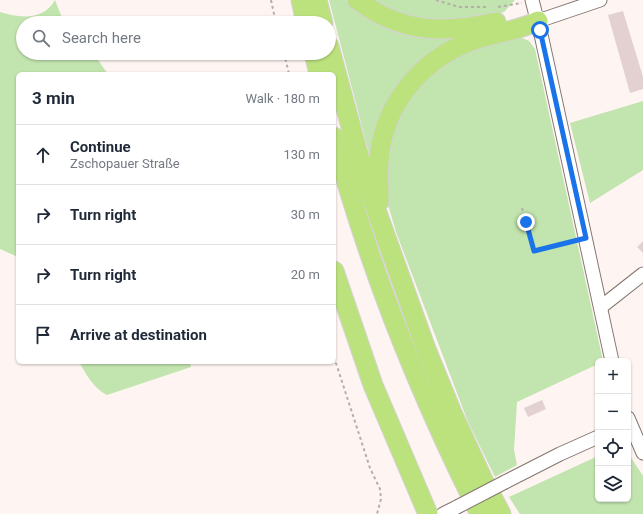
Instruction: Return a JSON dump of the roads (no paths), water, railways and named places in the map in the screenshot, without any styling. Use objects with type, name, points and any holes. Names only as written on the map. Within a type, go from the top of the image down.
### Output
[{"type":"highway","points":[[301,0],[304,16]]},
{"type":"highway","points":[[317,0],[321,16]]},
{"type":"highway","points":[[357,0],[379,15],[408,26],[421,29],[446,30],[467,28],[521,16],[538,21]]},
{"type":"highway","points":[[379,216],[378,170],[382,139],[393,110],[411,83],[438,58],[458,47],[482,37],[521,29],[538,21]]},
{"type":"highway","points":[[316,60],[319,72]]},
{"type":"highway","points":[[333,60],[365,179],[426,348],[453,415],[484,482],[501,514]]},
{"type":"highway","points":[[336,144],[365,243],[404,349],[442,438],[480,514]]},
{"type":"highway","points":[[336,278],[372,385],[428,514]]},
{"type":"street","points":[[538,21],[600,0]]},
{"type":"street","points":[[532,1],[538,21],[611,358]]},
{"type":"street","points":[[600,307],[643,274]]},
{"type":"street","points":[[631,427],[643,453]]},
{"type":"street","points":[[443,514],[560,454],[595,438]]}]
